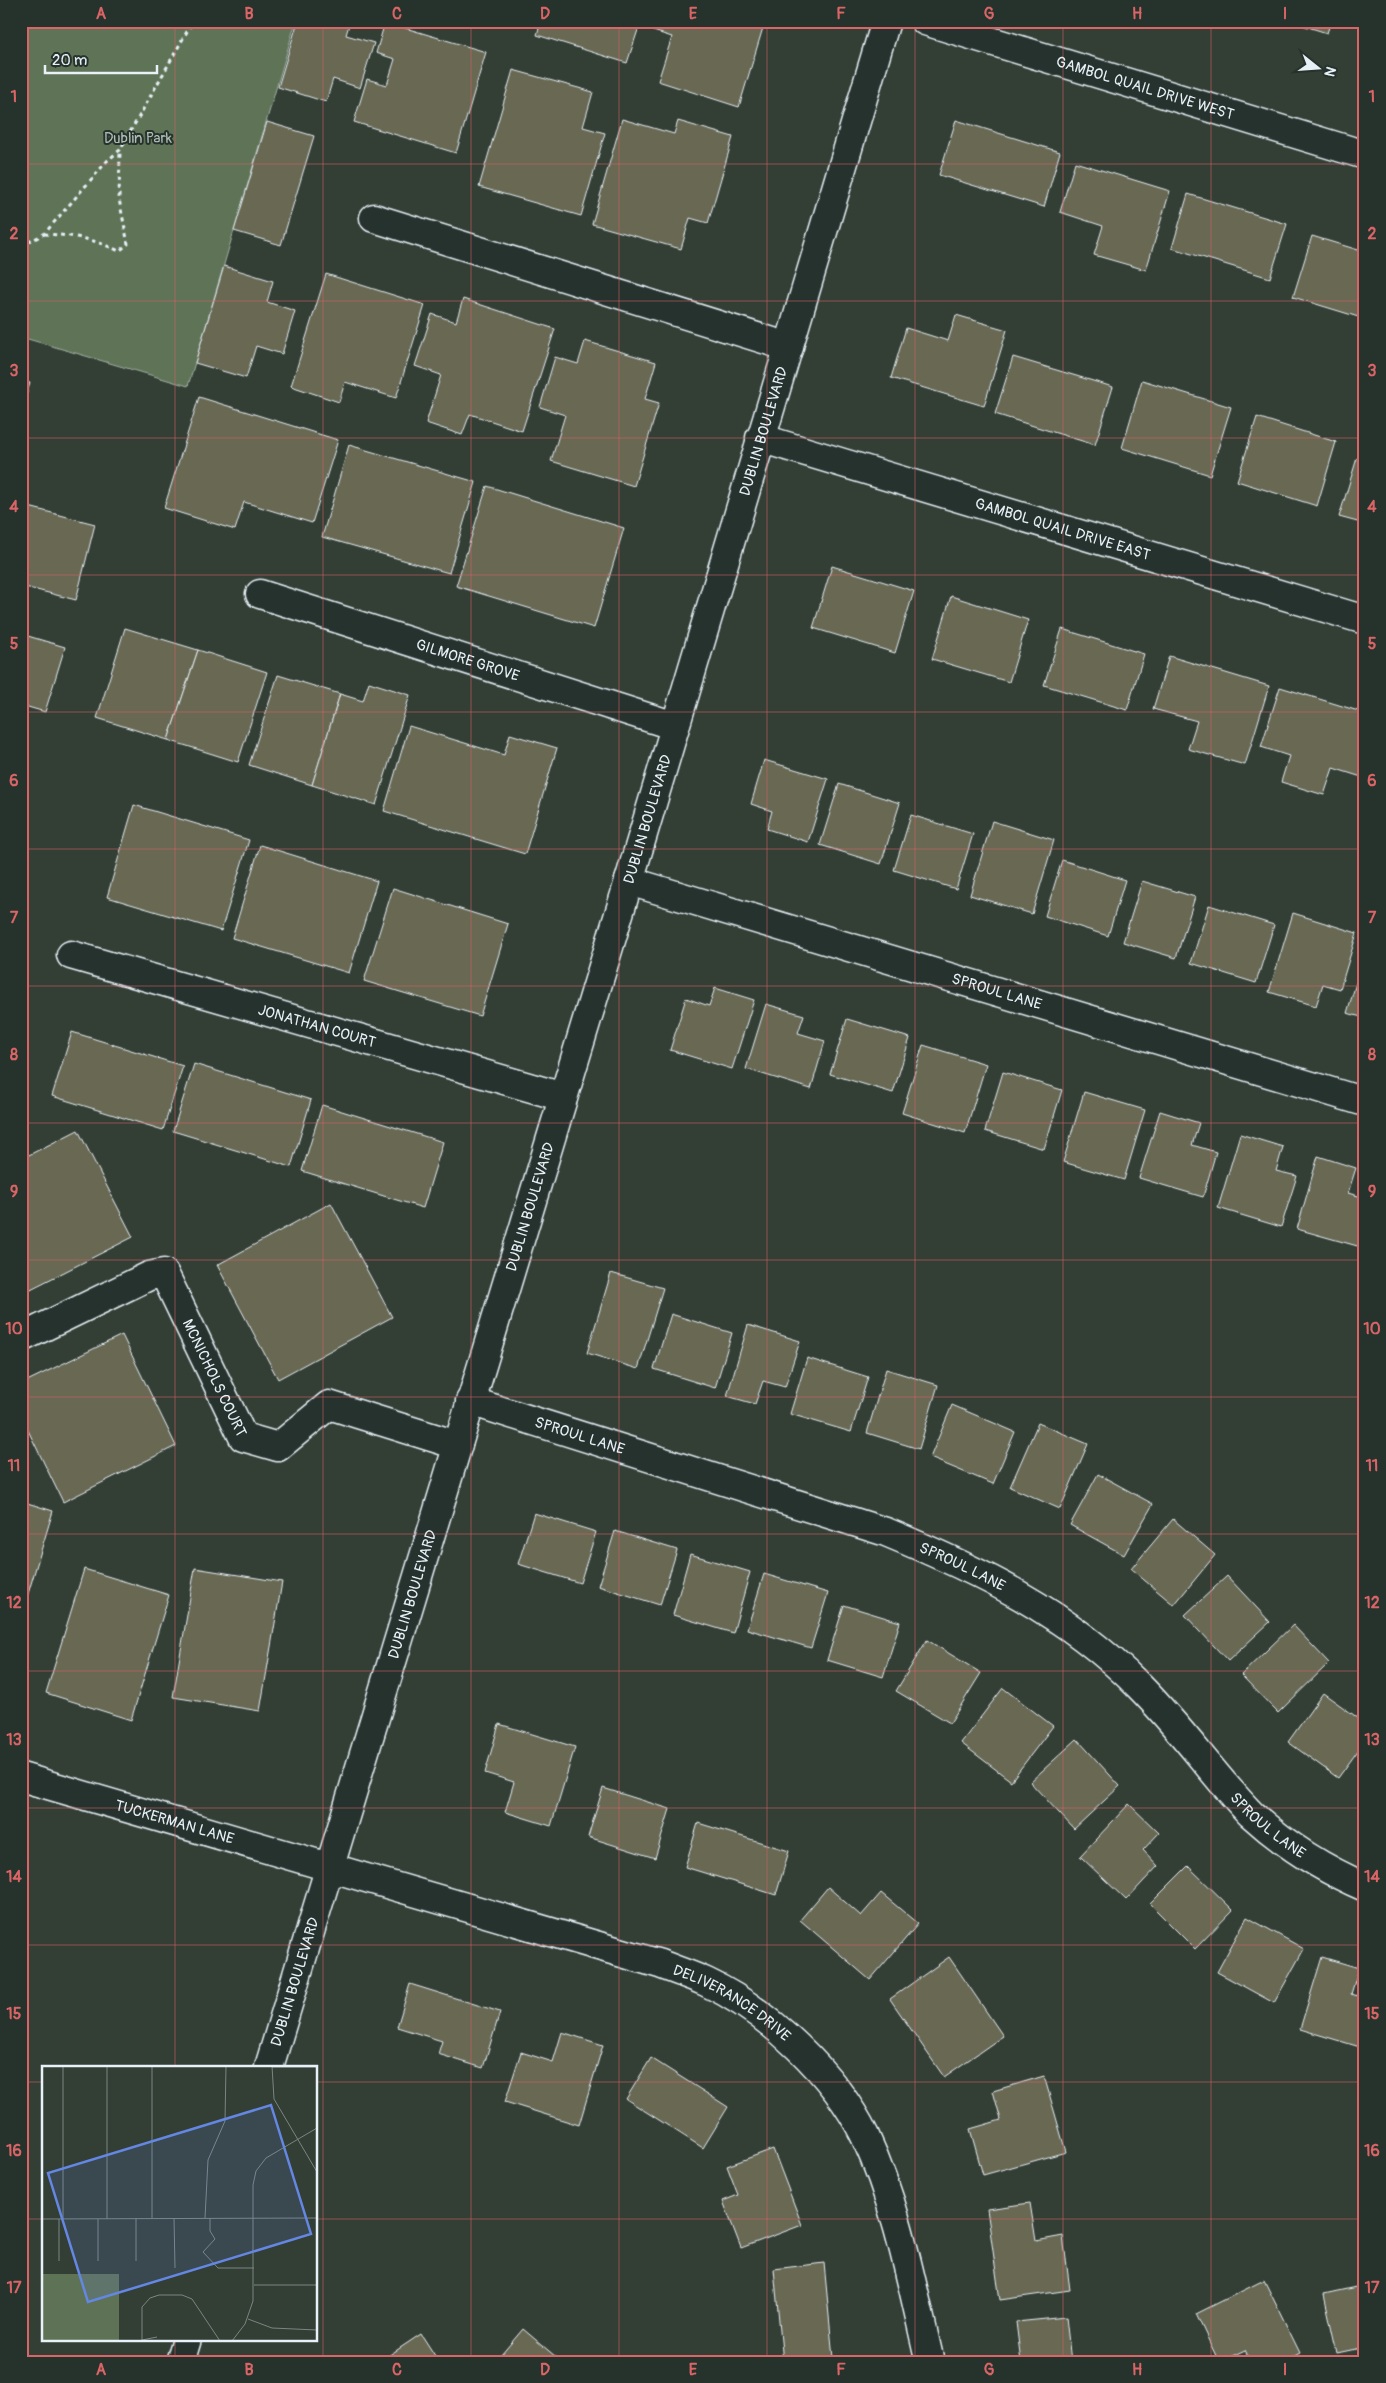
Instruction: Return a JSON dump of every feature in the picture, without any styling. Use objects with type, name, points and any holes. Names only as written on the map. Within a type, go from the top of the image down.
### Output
[{"type":"street","name":"DUBLIN BOULEVARD","points":[[269,2066],[328,1867],[629,881],[886,21]]},
{"type":"street","name":"GAMBOL QUAIL DRIVE WEST","points":[[925,21],[1365,155]]},
{"type":"street","name":"DUBLIN BOULEVARD","points":[[374,218],[789,347]]},
{"type":"street","name":"GAMBOL QUAIL DRIVE EAST","points":[[760,438],[1365,620]]},
{"type":"street","name":"GILMORE GROVE","points":[[260,594],[675,726]]},
{"type":"street","name":"SPROUL LANE","points":[[629,881],[1365,1102]]},
{"type":"street","name":"JONATHAN COURT","points":[[71,955],[563,1097]]},
{"type":"street","name":"MCNICHOLS COURT","points":[[21,1338],[149,1276],[164,1272],[243,1437],[278,1447],[329,1404],[458,1445]]},
{"type":"street","name":"SPROUL LANE","points":[[470,1401],[886,1532],[940,1554],[1033,1602],[1106,1656],[1139,1686],[1250,1813],[1285,1842],[1319,1864],[1365,1886]]},
{"type":"street","name":"TUCKERMAN LANE","points":[[21,1777],[328,1867]]},
{"type":"street","name":"DELIVERANCE DRIVE","points":[[328,1867],[660,1964],[707,1982],[745,2005],[782,2032],[811,2059],[839,2095],[864,2134],[882,2177],[900,2235],[930,2362]]},
{"type":"street","points":[[180,2362],[187,2340]]},
{"type":"path","points":[[21,246],[44,234],[108,160],[120,150],[193,21]]},
{"type":"path","points":[[44,234],[79,236],[99,241],[119,250],[128,244],[119,199],[120,150]]},
{"type":"green space","name":"Dublin Park","points":[[21,21],[296,21],[188,386],[21,337]]},
{"type":"building","points":[[298,21],[350,21],[346,35],[374,43],[360,88],[333,79],[326,102],[278,87]]},
{"type":"building","points":[[541,21],[641,21],[627,63],[537,35]]},
{"type":"building","points":[[653,21],[765,21],[739,107],[658,81],[672,37],[650,30]]},
{"type":"building","points":[[1289,21],[1331,21],[1327,33]]},
{"type":"building","points":[[385,22],[486,52],[456,153],[354,122],[367,79],[387,85],[395,59],[376,53]]},
{"type":"building","points":[[513,70],[593,92],[583,127],[605,133],[581,216],[479,187]]},
{"type":"building","points":[[622,119],[674,134],[678,121],[733,137],[708,223],[690,218],[681,249],[592,224]]},
{"type":"building","points":[[956,120],[1060,152],[1044,207],[939,175]]},
{"type":"building","points":[[267,122],[314,136],[281,245],[234,231]]},
{"type":"building","points":[[1075,162],[1170,191],[1146,270],[1094,255],[1103,226],[1060,212]]},
{"type":"building","points":[[1188,194],[1287,224],[1270,278],[1172,248]]},
{"type":"building","points":[[1312,236],[1365,252],[1365,319],[1293,297]]},
{"type":"building","points":[[224,266],[273,281],[267,302],[295,311],[282,354],[256,346],[246,378],[195,363]]},
{"type":"building","points":[[326,274],[425,305],[396,398],[345,382],[339,402],[291,386]]},
{"type":"building","points":[[463,299],[555,329],[522,431],[470,414],[462,435],[426,423],[441,375],[415,366],[432,314],[456,322]]},
{"type":"building","points":[[956,315],[1007,330],[984,406],[891,378],[906,328],[948,341]]},
{"type":"building","points":[[585,341],[656,362],[645,399],[659,403],[634,486],[551,461],[565,415],[540,407],[555,357],[578,364]]},
{"type":"building","points":[[1013,357],[1113,387],[1095,445],[995,414]]},
{"type":"building","points":[[21,380],[30,383],[21,413]]},
{"type":"building","points":[[1142,380],[1231,407],[1210,475],[1122,448]]},
{"type":"building","points":[[199,397],[338,440],[312,523],[244,502],[235,530],[164,508]]},
{"type":"building","points":[[1257,417],[1336,442],[1317,506],[1237,481]]},
{"type":"building","points":[[349,445],[476,482],[449,573],[322,537]]},
{"type":"building","points":[[1357,458],[1365,460],[1365,524],[1339,517]]},
{"type":"building","points":[[487,486],[624,528],[594,628],[456,586]]},
{"type":"building","points":[[21,505],[95,524],[76,600],[21,586]]},
{"type":"building","points":[[832,566],[914,591],[895,653],[813,628]]},
{"type":"building","points":[[951,596],[1028,620],[1009,682],[932,659]]},
{"type":"building","points":[[125,628],[198,650],[168,740],[97,718]]},
{"type":"building","points":[[1062,629],[1144,654],[1127,710],[1044,685]]},
{"type":"building","points":[[21,634],[65,647],[45,712],[21,705]]},
{"type":"building","points":[[198,650],[267,672],[238,762],[168,740]]},
{"type":"building","points":[[1169,656],[1269,686],[1245,765],[1188,749],[1197,721],[1153,709]]},
{"type":"building","points":[[278,675],[340,694],[312,785],[249,765]]},
{"type":"building","points":[[369,682],[410,695],[376,805],[312,785],[340,694],[363,701]]},
{"type":"building","points":[[1280,687],[1365,713],[1365,778],[1333,768],[1324,795],[1281,782],[1289,756],[1261,747]]},
{"type":"building","points":[[409,726],[504,755],[510,734],[557,748],[525,854],[384,811]]},
{"type":"building","points":[[764,760],[828,779],[808,842],[767,829],[772,811],[751,804]]},
{"type":"building","points":[[839,784],[900,803],[881,864],[820,845]]},
{"type":"building","points":[[134,805],[249,840],[221,931],[107,897]]},
{"type":"building","points":[[911,815],[973,834],[956,889],[894,870]]},
{"type":"building","points":[[992,821],[1054,840],[1032,914],[970,895]]},
{"type":"building","points":[[260,845],[377,881],[349,973],[232,938]]},
{"type":"building","points":[[1062,860],[1125,880],[1108,936],[1045,916]]},
{"type":"building","points":[[1142,881],[1195,897],[1176,958],[1123,942]]},
{"type":"building","points":[[393,888],[508,924],[480,1016],[364,981]]},
{"type":"building","points":[[1209,905],[1274,925],[1256,983],[1191,963]]},
{"type":"building","points":[[1293,913],[1357,933],[1340,989],[1323,984],[1316,1006],[1269,992]]},
{"type":"building","points":[[1365,953],[1365,1018],[1347,1013]]},
{"type":"building","points":[[715,988],[754,1000],[732,1069],[670,1050],[686,998],[709,1006]]},
{"type":"building","points":[[766,1004],[804,1015],[798,1033],[825,1041],[811,1089],[746,1069]]},
{"type":"building","points":[[847,1019],[910,1038],[893,1093],[830,1074]]},
{"type":"building","points":[[72,1032],[183,1066],[163,1130],[52,1096]]},
{"type":"building","points":[[923,1045],[986,1064],[965,1133],[902,1113]]},
{"type":"building","points":[[194,1064],[311,1100],[291,1167],[173,1131]]},
{"type":"building","points":[[1003,1072],[1062,1090],[1044,1149],[985,1131]]},
{"type":"building","points":[[1084,1092],[1145,1110],[1124,1180],[1063,1162]]},
{"type":"building","points":[[322,1105],[443,1142],[423,1208],[302,1171]]},
{"type":"building","points":[[1160,1111],[1199,1123],[1192,1145],[1216,1152],[1203,1197],[1139,1178]]},
{"type":"building","points":[[78,1130],[133,1237],[21,1294],[21,1159]]},
{"type":"building","points":[[1240,1134],[1283,1147],[1276,1171],[1297,1176],[1281,1227],[1218,1208]]},
{"type":"building","points":[[1318,1156],[1356,1168],[1348,1193],[1365,1198],[1365,1235],[1361,1247],[1297,1229]]},
{"type":"building","points":[[331,1203],[392,1317],[278,1379],[217,1265]]},
{"type":"building","points":[[611,1273],[663,1288],[638,1369],[587,1353]]},
{"type":"building","points":[[671,1314],[732,1333],[715,1388],[654,1369]]},
{"type":"building","points":[[748,1325],[800,1341],[785,1387],[763,1381],[755,1404],[727,1396]]},
{"type":"building","points":[[122,1335],[176,1446],[63,1502],[21,1416],[21,1384]]},
{"type":"building","points":[[807,1358],[868,1377],[851,1432],[790,1414]]},
{"type":"building","points":[[886,1369],[938,1385],[919,1449],[867,1433]]},
{"type":"building","points":[[952,1405],[1015,1432],[993,1484],[930,1458]]},
{"type":"building","points":[[1038,1423],[1088,1444],[1060,1509],[1010,1487]]},
{"type":"building","points":[[1098,1474],[1153,1504],[1124,1555],[1070,1525]]},
{"type":"building","points":[[21,1501],[53,1511],[21,1617]]},
{"type":"building","points":[[534,1513],[596,1532],[580,1583],[518,1564]]},
{"type":"building","points":[[1173,1519],[1215,1555],[1174,1605],[1131,1569]]},
{"type":"building","points":[[615,1531],[677,1550],[660,1605],[598,1586]]},
{"type":"building","points":[[690,1554],[750,1572],[733,1633],[673,1615]]},
{"type":"building","points":[[195,1568],[282,1582],[260,1711],[173,1697]]},
{"type":"building","points":[[84,1569],[169,1595],[131,1720],[46,1693]]},
{"type":"building","points":[[764,1574],[828,1593],[811,1648],[747,1629]]},
{"type":"building","points":[[1227,1576],[1270,1622],[1228,1661],[1185,1615]]},
{"type":"building","points":[[844,1605],[900,1622],[883,1677],[827,1660]]},
{"type":"building","points":[[1293,1625],[1329,1663],[1278,1713],[1241,1675]]},
{"type":"building","points":[[927,1640],[981,1673],[950,1723],[896,1691]]},
{"type":"building","points":[[1003,1688],[1053,1726],[1011,1781],[961,1743]]},
{"type":"building","points":[[1323,1693],[1365,1723],[1365,1741],[1338,1778],[1288,1742]]},
{"type":"building","points":[[499,1724],[575,1747],[551,1826],[505,1812],[514,1782],[485,1773]]},
{"type":"building","points":[[1077,1739],[1120,1786],[1074,1829],[1030,1782]]},
{"type":"building","points":[[603,1788],[670,1809],[655,1858],[588,1837]]},
{"type":"building","points":[[1129,1804],[1159,1833],[1143,1850],[1158,1866],[1126,1900],[1080,1856]]},
{"type":"building","points":[[698,1823],[789,1851],[776,1895],[685,1867]]},
{"type":"building","points":[[1188,1866],[1233,1910],[1195,1949],[1150,1904]]},
{"type":"building","points":[[828,1887],[861,1916],[881,1893],[918,1924],[870,1980],[800,1920]]},
{"type":"building","points":[[1247,1917],[1304,1949],[1274,2003],[1217,1972]]},
{"type":"building","points":[[949,1957],[1003,2036],[944,2077],[890,1999]]},
{"type":"building","points":[[1322,1957],[1359,1968],[1351,1994],[1365,1998],[1365,2032],[1360,2047],[1300,2029]]},
{"type":"building","points":[[410,1984],[500,2012],[483,2068],[438,2054],[442,2041],[397,2027]]},
{"type":"building","points":[[562,2032],[603,2045],[579,2125],[505,2102],[521,2052],[553,2062]]},
{"type":"building","points":[[651,2058],[728,2107],[703,2148],[626,2099]]},
{"type":"building","points":[[1044,2076],[1066,2152],[983,2175],[970,2129],[1001,2120],[993,2091]]},
{"type":"building","points":[[773,2149],[802,2225],[741,2248],[723,2201],[738,2195],[727,2166]]},
{"type":"building","points":[[1030,2203],[1036,2241],[1063,2236],[1070,2290],[1000,2300],[987,2209]]},
{"type":"building","points":[[824,2263],[833,2358],[783,2362],[774,2269]]},
{"type":"building","points":[[1264,2280],[1300,2353],[1283,2362],[1251,2362],[1245,2350],[1219,2362],[1196,2314]]},
{"type":"building","points":[[1365,2285],[1365,2347],[1337,2353],[1324,2294]]},
{"type":"building","points":[[1066,2317],[1071,2362],[1021,2362],[1016,2322]]},
{"type":"building","points":[[523,2329],[562,2362],[495,2362]]},
{"type":"building","points":[[421,2334],[439,2362],[379,2362]]}]
